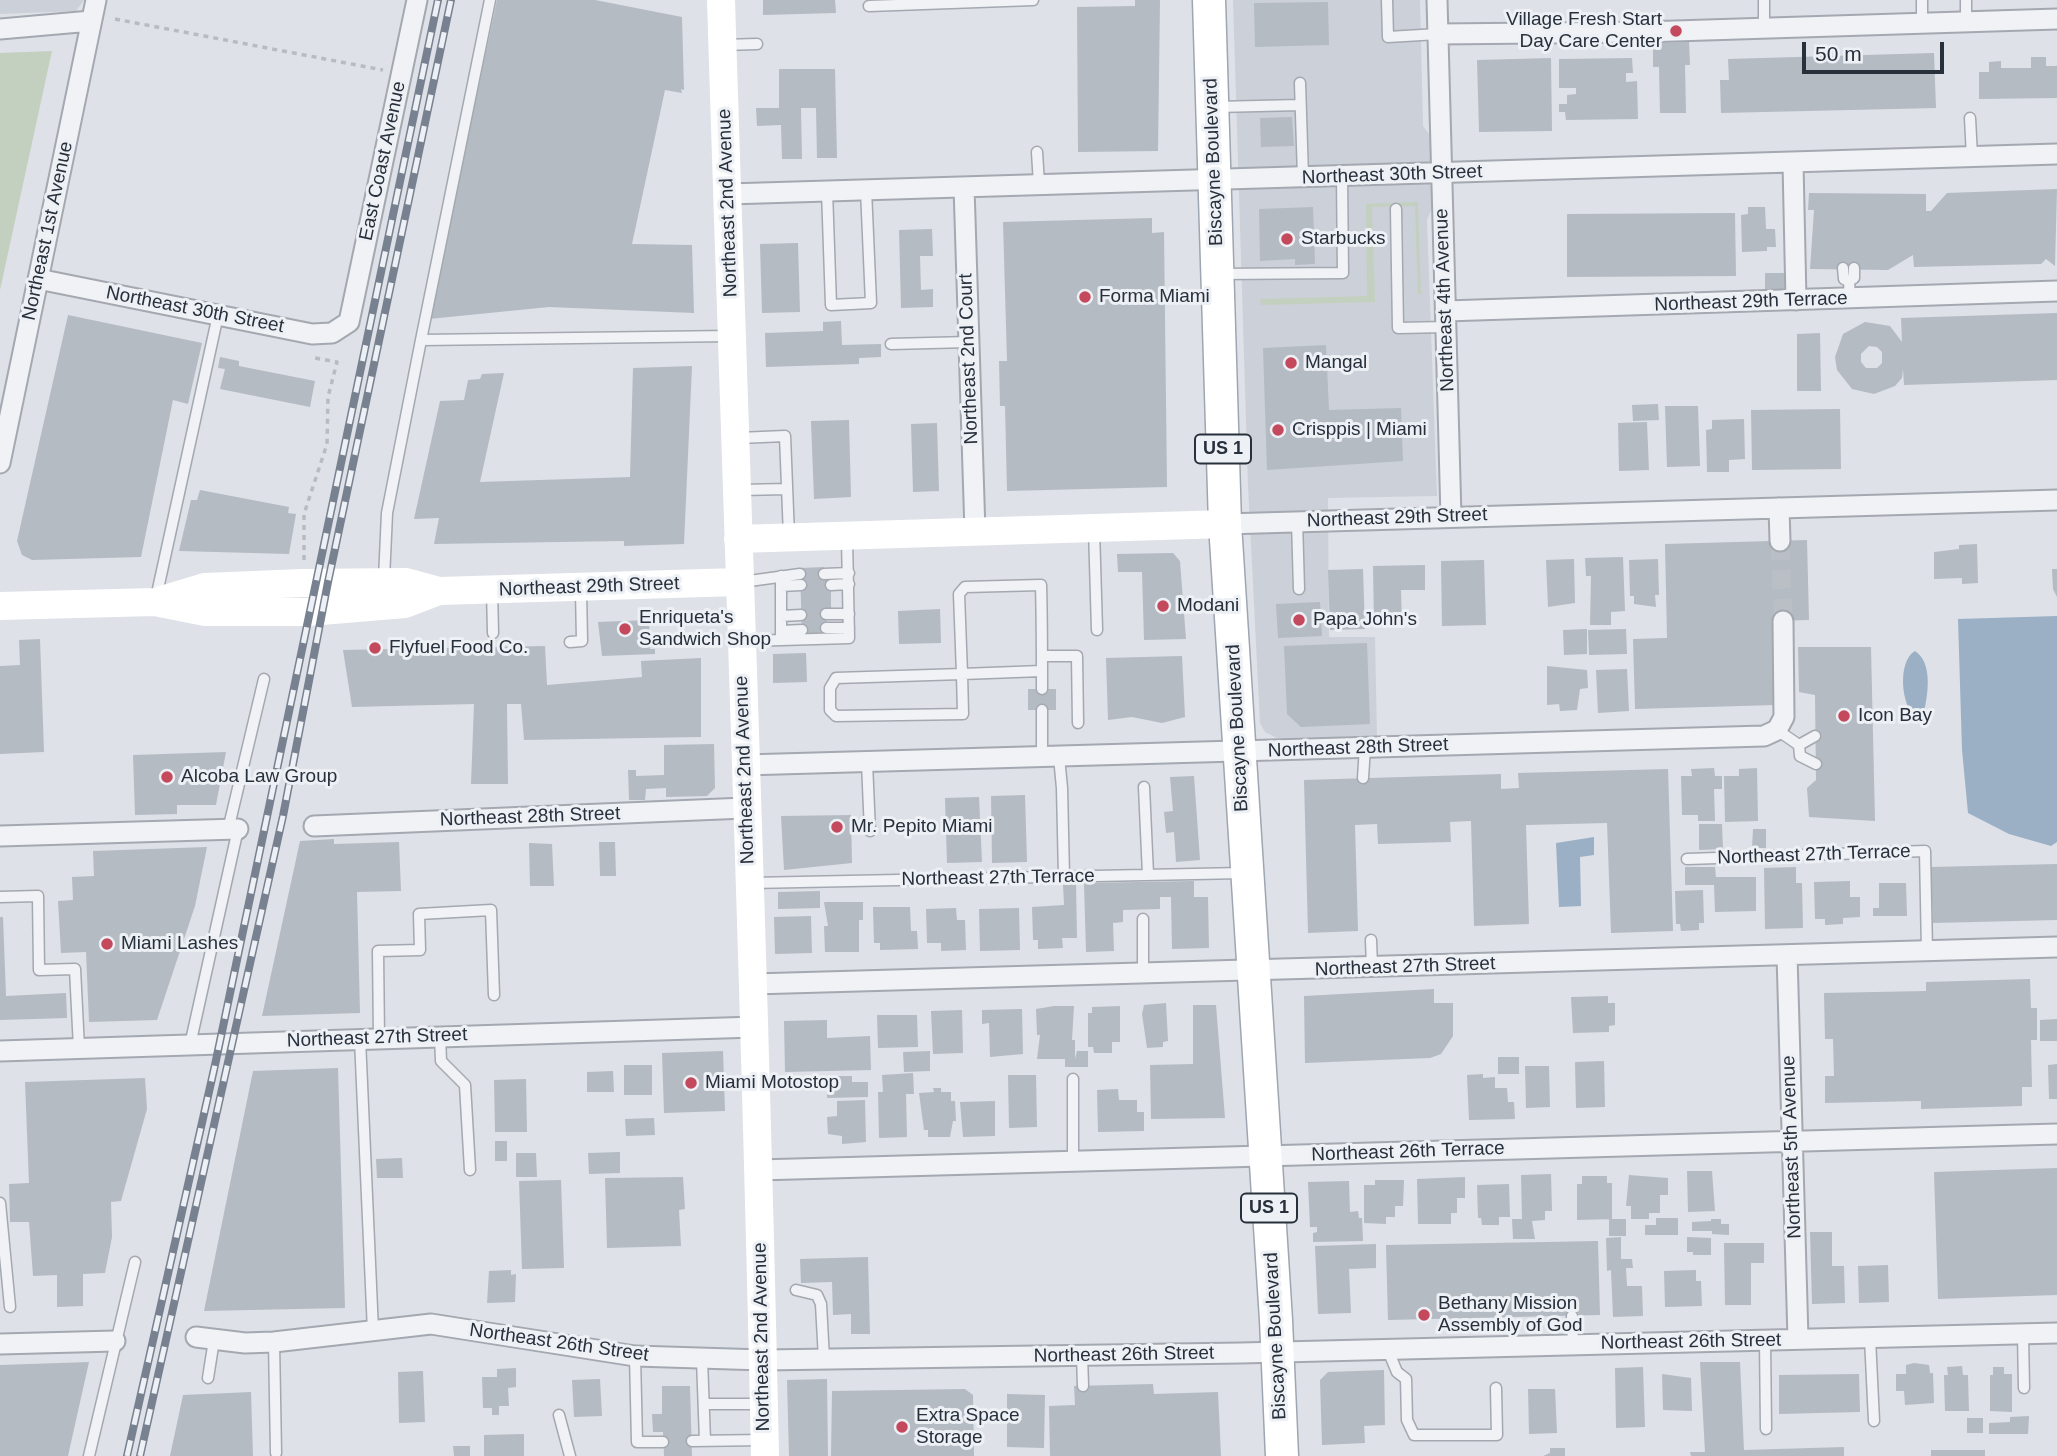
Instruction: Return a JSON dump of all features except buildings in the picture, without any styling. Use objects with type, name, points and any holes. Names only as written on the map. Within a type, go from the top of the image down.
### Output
[{"type":"main road","name":"Biscayne Boulevard","points":[[1209,0],[1225,524],[1278,1352],[1282,1456]]},
{"type":"street","name":"Northeast 1st Avenue","points":[[0,463],[96,0]]},
{"type":"street","name":"East Coast Avenue","points":[[349,322],[417,0]]},
{"type":"street","name":"Northeast 2nd Avenue","points":[[722,0],[745,808],[755,1027],[765,1448]]},
{"type":"street","name":"Northeast 4th Avenue","points":[[1437,0],[1451,517]]},
{"type":"street","points":[[1438,34],[2057,19]]},
{"type":"street","points":[[0,29],[91,21]]},
{"type":"street","name":"Northeast 30th Street","points":[[728,194],[2057,154]]},
{"type":"street","points":[[1794,163],[1796,300]]},
{"type":"street","name":"Northeast 2nd Court","points":[[964,187],[975,532]]},
{"type":"street","name":"Northeast 30th Street","points":[[38,279],[312,334],[332,333],[349,322]]},
{"type":"street","name":"Northeast 29th Terrace","points":[[1446,319],[1796,300],[1849,290],[2057,291]]},
{"type":"street","name":"Northeast 29th Street","points":[[738,539],[2057,500]]},
{"type":"street","points":[[1779,508],[1780,541]]},
{"type":"street","name":"Northeast 29th Street","points":[[0,606],[155,601],[205,587],[302,583],[406,582],[439,592]]},
{"type":"street","name":"Northeast 29th Street","points":[[155,601],[205,612],[344,611],[405,604],[439,592],[738,582]]},
{"type":"street","points":[[1777,730],[1785,708],[1783,621]]},
{"type":"street","name":"Northeast 28th Street","points":[[744,765],[1764,736],[1777,730]]},
{"type":"street","name":"Northeast 28th Street","points":[[314,826],[745,808]]},
{"type":"street","points":[[0,836],[233,829]]},
{"type":"street","name":"Northeast 27th Street","points":[[753,984],[2057,947]]},
{"type":"street","name":"Northeast 5th Avenue","points":[[1787,955],[1798,1339]]},
{"type":"street","name":"Northeast 27th Street","points":[[0,1051],[755,1027]]},
{"type":"street","name":"Northeast 26th Terrace","points":[[758,1170],[2057,1133]]},
{"type":"street","name":"Northeast 26th Street","points":[[205,1338],[274,1342],[431,1324],[635,1356],[763,1360],[1278,1352],[2057,1333]]},
{"type":"street","points":[[0,1344],[116,1341]]},
{"type":"lane","points":[[384,581],[387,513],[491,0]]},
{"type":"lane","points":[[869,6],[1033,0]]},
{"type":"lane","points":[[1387,0],[1388,37],[1438,34]]},
{"type":"lane","points":[[1764,0],[1764,28]]},
{"type":"lane","points":[[1922,0],[1922,22]]},
{"type":"lane","points":[[1966,0],[1966,22]]},
{"type":"lane","points":[[723,45],[757,44]]},
{"type":"lane","points":[[1300,83],[1303,177]]},
{"type":"lane","points":[[1212,107],[1300,104]]},
{"type":"lane","points":[[1970,118],[1972,157]]},
{"type":"lane","points":[[1038,152],[1039,184]]},
{"type":"lane","points":[[1217,274],[1343,273],[1342,176]]},
{"type":"lane","points":[[827,191],[831,305],[871,303],[866,190]]},
{"type":"lane","points":[[1396,209],[1398,328],[1446,319]]},
{"type":"lane","points":[[1848,268],[1854,278],[1849,290]]},
{"type":"lane","points":[[155,601],[218,314]]},
{"type":"lane","points":[[421,340],[732,336]]},
{"type":"lane","points":[[891,344],[969,342]]},
{"type":"lane","points":[[734,438],[785,436],[789,537]]},
{"type":"lane","points":[[737,490],[787,489]]},
{"type":"lane","points":[[1297,521],[1299,589]]},
{"type":"lane","points":[[1094,528],[1097,630]]},
{"type":"lane","points":[[781,635],[849,638],[847,536]]},
{"type":"lane","points":[[824,574],[849,573]]},
{"type":"lane","points":[[738,582],[801,580]]},
{"type":"lane","points":[[781,581],[781,635]]},
{"type":"lane","points":[[831,585],[849,584]]},
{"type":"lane","points":[[1042,671],[962,674],[836,678],[830,688],[830,710],[836,716],[963,714],[962,674],[960,594],[965,587],[1041,585],[1042,643],[1042,656],[1042,671],[1042,689]]},
{"type":"lane","points":[[570,642],[582,641],[581,587]]},
{"type":"lane","points":[[492,590],[493,633]]},
{"type":"lane","points":[[826,614],[849,614]]},
{"type":"lane","points":[[781,616],[801,615]]},
{"type":"lane","points":[[826,628],[849,628]]},
{"type":"lane","points":[[740,642],[802,630]]},
{"type":"lane","points":[[1042,656],[1077,656],[1078,723]]},
{"type":"lane","points":[[190,1045],[264,679]]},
{"type":"lane","points":[[1042,710],[1050,757],[1062,788],[1063,877]]},
{"type":"lane","points":[[1777,730],[1799,745]]},
{"type":"lane","points":[[1799,745],[1805,739],[1815,736]]},
{"type":"lane","points":[[1799,745],[1800,756],[1816,764]]},
{"type":"lane","points":[[1363,778],[1365,747]]},
{"type":"lane","points":[[867,763],[870,831]]},
{"type":"lane","points":[[1144,787],[1148,875]]},
{"type":"lane","name":"Northeast 27th Terrace","points":[[1687,859],[1925,851],[1927,951]]},
{"type":"lane","name":"Northeast 27th Terrace","points":[[750,883],[1246,873]]},
{"type":"lane","points":[[0,897],[38,896],[39,970],[75,969],[79,1048]]},
{"type":"lane","points":[[373,1331],[370,1039],[378,951],[419,950],[419,914],[491,910],[494,995]]},
{"type":"lane","points":[[1143,919],[1143,974]]},
{"type":"lane","points":[[1371,940],[1373,967]]},
{"type":"lane","points":[[440,1036],[441,1061],[465,1085],[470,1170]]},
{"type":"lane","points":[[1073,1079],[1073,1161]]},
{"type":"lane","points":[[0,1203],[10,1307]]},
{"type":"lane","points":[[89,1456],[135,1262]]},
{"type":"lane","points":[[796,1290],[817,1295],[821,1304],[824,1359]]},
{"type":"lane","points":[[1572,1316],[1573,1344]]},
{"type":"lane","points":[[2023,1334],[2024,1388]]},
{"type":"lane","points":[[205,1338],[208,1378]]},
{"type":"lane","points":[[1870,1338],[1874,1421]]},
{"type":"lane","points":[[1765,1340],[1766,1429]]},
{"type":"lane","points":[[274,1342],[276,1453]]},
{"type":"lane","points":[[1387,1348],[1397,1372],[1406,1379],[1407,1420],[1415,1435],[1497,1435],[1496,1388]]},
{"type":"lane","points":[[1082,1355],[1083,1386]]},
{"type":"lane","points":[[635,1356],[637,1442],[663,1442]]},
{"type":"lane","points":[[702,1359],[705,1441]]},
{"type":"lane","points":[[704,1404],[764,1405]]},
{"type":"lane","points":[[559,1415],[570,1456]]},
{"type":"lane","points":[[692,1441],[765,1448]]},
{"type":"path","points":[[115,19],[383,70]]},
{"type":"path","points":[[302,583],[303,514],[327,444],[328,397],[337,362],[315,358]]},
{"type":"shaded area","points":[[0,0],[84,0],[76,11],[0,14]]},
{"type":"shaded area","points":[[1233,0],[1420,0],[1423,126],[1430,135],[1432,208],[1427,220],[1437,496],[1328,498],[1329,637],[1375,637],[1377,737],[1277,738],[1265,732],[1260,723],[1248,485]]},
{"type":"green space","points":[[52,51],[0,290],[0,53]]},
{"type":"green space","points":[[1418,202],[1421,294],[1418,294],[1415,206],[1372,207],[1375,302],[1261,305],[1260,299],[1367,296],[1366,204]]},
{"type":"water","points":[[2057,616],[2057,842],[2051,846],[2009,834],[1968,813],[1962,750],[1958,619]]},
{"type":"water","points":[[1915,651],[1925,663],[1928,679],[1924,712],[1916,718],[1907,704],[1903,684],[1905,664]]},
{"type":"water","points":[[1594,837],[1594,855],[1580,857],[1581,906],[1559,907],[1556,843]]},
{"type":"tunnel","points":[[1780,541],[1783,621]]},
{"type":"railway","points":[[127,1456],[215,1065],[438,0]]},
{"type":"railway","points":[[140,1456],[283,816],[328,582],[451,0]]},
{"type":"place","name":"Village Fresh Start Day Care Center","points":[[1676,31]]},
{"type":"place","name":"Starbucks","points":[[1287,239]]},
{"type":"place","name":"Forma Miami","points":[[1085,297]]},
{"type":"place","name":"Mangal","points":[[1291,363]]},
{"type":"place","name":"Crisppis | Miami","points":[[1278,430]]},
{"type":"place","name":"Modani","points":[[1163,606]]},
{"type":"place","name":"Papa John's","points":[[1299,620]]},
{"type":"place","name":"Enriqueta's Sandwich Shop","points":[[625,629]]},
{"type":"place","name":"Flyfuel Food Co.","points":[[375,648]]},
{"type":"place","name":"Icon Bay","points":[[1844,716]]},
{"type":"place","name":"Alcoba Law Group","points":[[167,777]]},
{"type":"place","name":"Mr. Pepito Miami","points":[[837,827]]},
{"type":"place","name":"Miami Lashes","points":[[107,944]]},
{"type":"place","name":"Miami Motostop","points":[[691,1083]]},
{"type":"place","name":"Bethany Mission Assembly of God","points":[[1424,1315]]},
{"type":"place","name":"Extra Space Storage","points":[[902,1427]]}]
